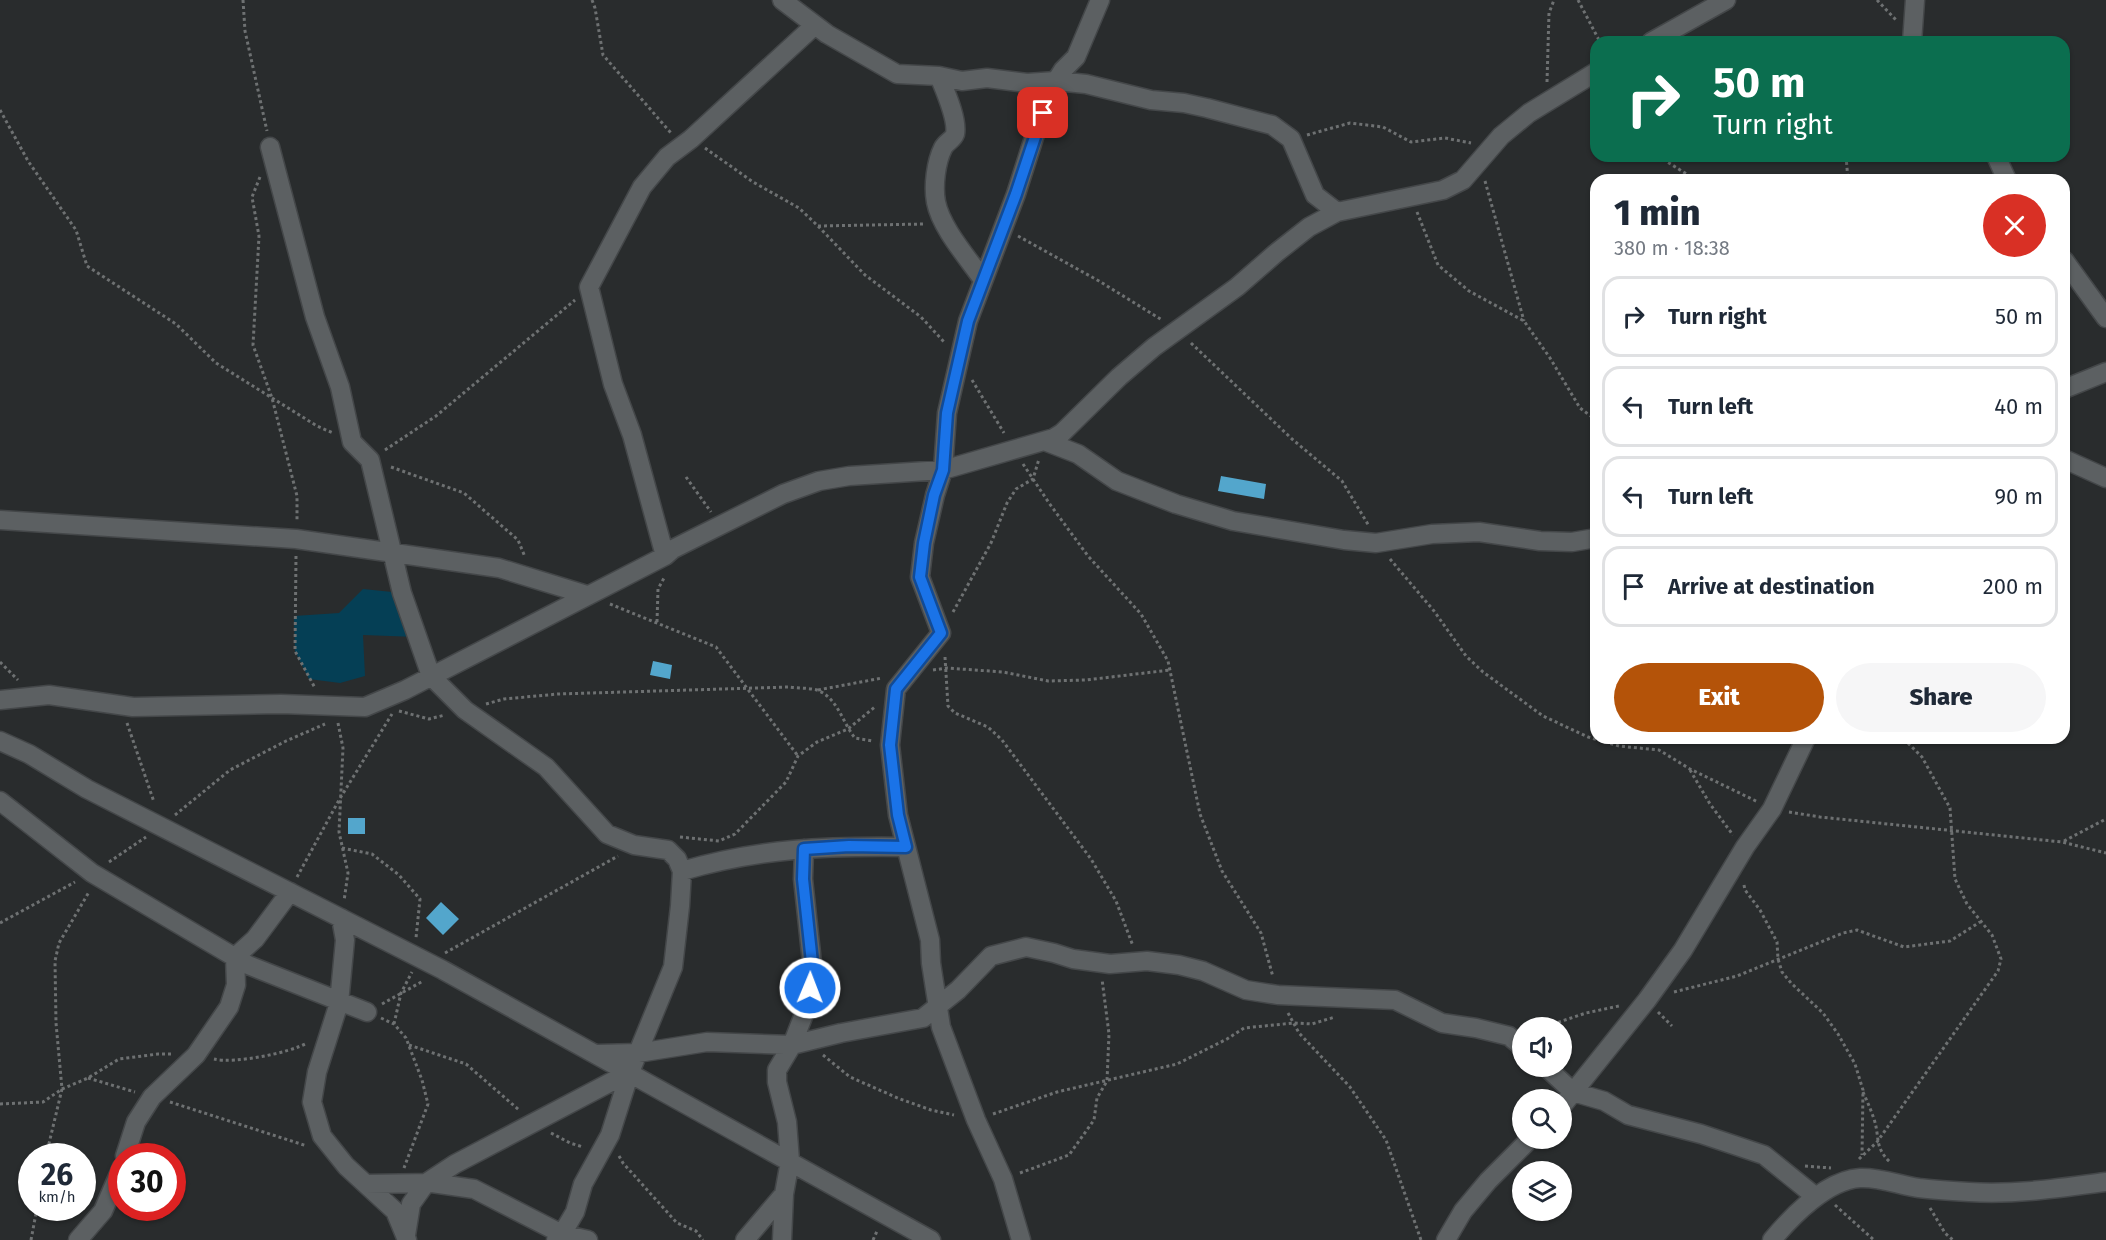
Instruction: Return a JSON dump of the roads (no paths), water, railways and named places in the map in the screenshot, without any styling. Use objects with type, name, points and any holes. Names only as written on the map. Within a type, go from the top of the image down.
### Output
[{"type":"street","points":[[782,0],[827,34],[888,71],[897,74],[939,76],[962,81],[987,78],[1027,83],[1054,81],[1086,84],[1151,100],[1184,103],[1272,125],[1291,139],[1315,195],[1337,212]]},
{"type":"street","points":[[1021,1240],[1003,1179],[976,1120],[941,1027],[931,963],[930,940],[898,815],[890,745],[896,689],[941,633],[920,577],[934,495],[943,470],[947,413],[968,321],[1054,81],[1076,57],[1100,0]]},
{"type":"street","points":[[1661,36],[1726,0]]},
{"type":"street","points":[[1913,36],[1916,0]]},
{"type":"street","points":[[668,563],[632,435],[613,384],[589,287],[642,187],[667,157],[687,142],[815,25]]},
{"type":"street","points":[[939,76],[953,113],[955,132],[944,146],[938,162],[936,201],[946,226],[983,280]]},
{"type":"street","points":[[0,700],[49,695],[134,707],[281,704],[333,712],[365,707],[405,690],[587,595],[668,563],[673,549],[783,494],[819,481],[849,476],[943,470],[1044,442],[1062,433],[1119,378],[1177,330],[1237,287],[1275,252],[1309,227],[1337,212],[1443,190],[1463,180],[1496,142],[1529,114],[1590,76]]},
{"type":"street","points":[[270,147],[315,316],[340,387],[352,442],[370,460],[402,593],[431,676],[465,710],[546,767],[607,834],[634,845],[668,850],[677,859],[682,871],[673,967],[630,1072],[610,1135],[583,1184],[575,1212],[559,1237]]},
{"type":"street","points":[[2070,268],[2106,318]]},
{"type":"street","points":[[2070,387],[2106,372]]},
{"type":"street","points":[[1044,442],[1078,454],[1117,481],[1185,507],[1233,521],[1344,540],[1376,543],[1432,534],[1479,532],[1539,541],[1572,542],[1590,538]]},
{"type":"street","points":[[2085,467],[2106,460]]},
{"type":"street","points":[[2070,461],[2106,478]]},
{"type":"street","points":[[0,520],[296,539],[499,568],[587,595]]},
{"type":"street","points":[[0,741],[29,754],[87,789],[444,970],[931,1240]]},
{"type":"street","points":[[1572,1094],[1647,1000],[1704,919],[1739,858],[1772,809],[1803,744]]},
{"type":"street","points":[[0,801],[92,873],[248,965],[339,1003],[367,1012]]},
{"type":"street","points":[[682,871],[716,861],[765,852],[849,846],[906,847]]},
{"type":"street","points":[[782,1240],[784,1194],[790,1161],[787,1122],[777,1082],[777,1070],[792,1045],[808,1004],[813,972],[803,879],[804,849]]},
{"type":"street","points":[[235,957],[255,939],[290,892]]},
{"type":"street","points":[[341,918],[345,940],[339,1003],[317,1072],[312,1102],[322,1136],[345,1166],[395,1211],[404,1239]]},
{"type":"street","points":[[598,1054],[638,1053],[707,1042],[792,1045],[923,1018],[958,990],[991,956],[1026,947],[1099,963],[1139,961],[1179,964],[1203,971],[1246,990],[1278,995],[1395,1000],[1442,1023],[1476,1028],[1512,1039]]},
{"type":"street","points":[[129,1143],[136,1122],[152,1097],[196,1055],[229,1007],[236,985],[235,957]]},
{"type":"street","points":[[404,1239],[411,1204],[426,1183],[455,1164],[630,1072]]},
{"type":"street","points":[[1572,1099],[1604,1101],[1628,1115],[1701,1134],[1764,1155],[1816,1197]]},
{"type":"street","points":[[1446,1240],[1463,1211],[1488,1180],[1520,1149]]},
{"type":"street","points":[[1772,1240],[1786,1223],[1816,1197],[1843,1182],[1860,1178],[1883,1180],[1917,1188],[1999,1194],[2106,1182]]},
{"type":"street","points":[[366,1184],[426,1183],[474,1189],[559,1237],[588,1240]]},
{"type":"street","points":[[745,1240],[784,1194]]},
{"type":"street","points":[[78,1240],[103,1211],[108,1199]]}]
